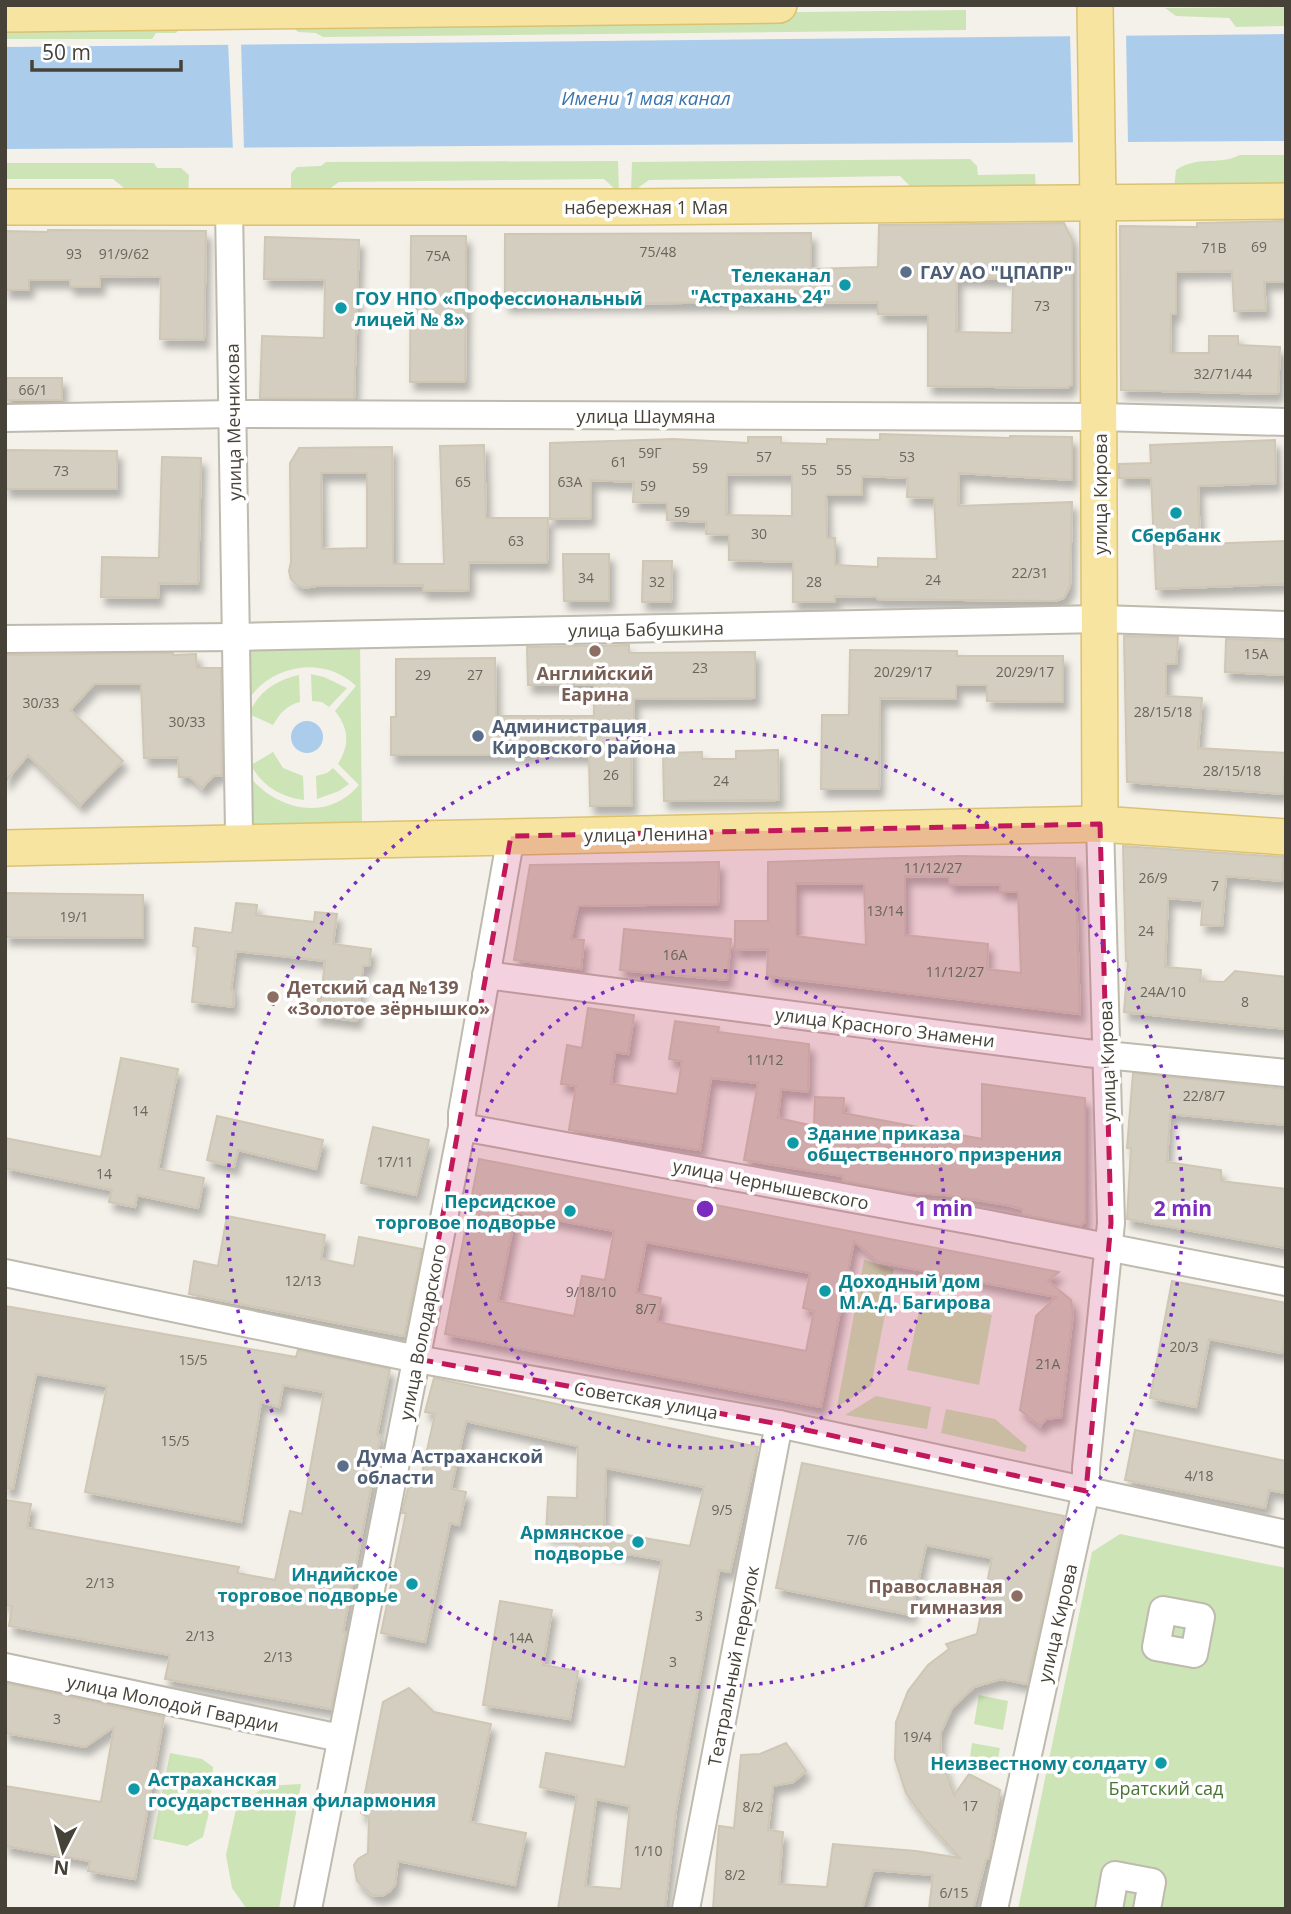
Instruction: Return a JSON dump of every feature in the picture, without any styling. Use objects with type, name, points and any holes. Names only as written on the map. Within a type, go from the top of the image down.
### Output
[{"type":"main road","points":[[5,14],[232,9],[779,5]]},
{"type":"main road","name":"улица Кирова","points":[[1095,13],[1100,417],[1100,824]]},
{"type":"main road","name":"набережная 1 Мая","points":[[5,207],[627,207],[1286,201]]},
{"type":"main road","name":"улица Ленина","points":[[5,848],[1100,824],[1286,837]]},
{"type":"street","name":"улица Мечникова","points":[[229,207],[239,832]]},
{"type":"street","name":"улица Шаумяна","points":[[5,418],[234,414],[1100,417],[1286,422]]},
{"type":"street","name":"улица Бабушкина","points":[[5,639],[235,637],[1100,619],[1286,625]]},
{"type":"street","name":"улица Кирова","points":[[994,1909],[1086,1491],[1086,1468],[1111,1223],[1100,824]]},
{"type":"street","name":"улица Володарского","points":[[308,1909],[462,1127],[462,1113],[511,836]]},
{"type":"street","name":"улица Красного Знамени","points":[[486,975],[1108,1056],[1286,1073]]},
{"type":"street","name":"улица Чернышевского","points":[[462,1127],[1107,1246],[1286,1282]]},
{"type":"street","name":"Советская улица","points":[[5,1273],[417,1359],[779,1424],[1286,1534]]},
{"type":"street","name":"Театральный переулок","points":[[686,1909],[779,1424]]},
{"type":"street","name":"улица Молодой Гвардии","points":[[5,1667],[340,1738]]},
{"type":"street","points":[[1109,1909],[1115,1875],[1152,1882],[1147,1909]]},
{"type":"highlighted area","points":[[1100,824],[1111,1223],[1086,1491],[779,1424],[417,1359],[511,836]]},
{"type":"green space","points":[[1286,7],[1286,26],[1236,27],[1229,18],[1176,16],[1165,8]]},
{"type":"green space","points":[[966,10],[966,30],[323,37],[316,33],[298,32],[282,18]]},
{"type":"green space","points":[[5,19],[183,25],[176,33],[156,33],[152,39],[5,39]]},
{"type":"green space","points":[[1240,155],[1286,155],[1286,189],[1174,190],[1176,170],[1192,163],[1223,160]]},
{"type":"green space","points":[[970,159],[977,166],[978,175],[1035,174],[1036,188],[913,189],[900,176],[649,180],[631,193],[632,162]]},
{"type":"green space","points":[[618,161],[619,193],[604,179],[339,182],[322,194],[291,193],[291,173],[297,167],[321,166],[326,162]]},
{"type":"green space","points":[[5,163],[154,163],[157,168],[181,168],[189,175],[188,196],[135,197],[113,179],[5,179]]},
{"type":"green space","points":[[241,642],[360,642],[362,825],[245,826],[248,775],[273,797],[302,807],[317,808],[332,804],[346,797],[359,785],[338,764],[345,750],[346,737],[343,724],[335,711],[356,686],[329,670],[298,668],[269,679],[247,702]]},
{"type":"green space","points":[[311,674],[347,688],[329,707],[322,702],[312,701]]},
{"type":"green space","points":[[299,675],[300,702],[284,710],[273,725],[249,714],[257,699],[269,688]]},
{"type":"green space","points":[[273,752],[283,768],[303,776],[304,800],[273,789],[255,772],[251,765]]},
{"type":"green space","points":[[333,768],[349,784],[317,799],[316,776]]},
{"type":"green space","points":[[864,1260],[894,1269],[871,1386],[837,1407]]},
{"type":"green space","points":[[921,1300],[992,1315],[979,1385],[907,1370]]},
{"type":"green space","points":[[876,1396],[931,1407],[927,1429],[845,1415]]},
{"type":"green space","points":[[946,1409],[995,1419],[1027,1446],[1025,1452],[941,1433]]},
{"type":"green space","name":"Братский сад","points":[[1120,1534],[1286,1568],[1286,1909],[1018,1909],[1092,1552]]},
{"type":"green space","points":[[979,1695],[1008,1701],[1003,1730],[974,1724]]},
{"type":"green space","points":[[972,1743],[1000,1748],[997,1763],[970,1757]]},
{"type":"green space","points":[[170,1753],[202,1759],[213,1767],[210,1808],[203,1837],[187,1846],[153,1839]]},
{"type":"green space","points":[[301,1784],[279,1909],[246,1908],[232,1888],[226,1855],[236,1809],[265,1786]]},
{"type":"water","name":"Имени 1 мая канал","points":[[1286,34],[1286,141],[5,149],[5,47]]},
{"type":"water","points":[[307,721],[318,726],[323,737],[318,748],[307,753],[296,748],[291,737],[296,726]]},
{"type":"pier","points":[[1126,32],[1128,145],[1073,145],[1070,33]]},
{"type":"pier","points":[[228,41],[241,41],[244,151],[233,151]]},
{"type":"building","points":[[1286,221],[1286,282],[1264,282],[1266,310],[1234,311],[1232,271],[1176,272],[1176,314],[1171,314],[1170,353],[1209,353],[1209,336],[1238,336],[1238,345],[1280,347],[1278,394],[1121,390],[1120,226],[1197,227],[1197,223]]},
{"type":"building","points":[[1064,223],[1072,239],[1072,384],[1067,388],[928,386],[928,315],[878,314],[878,302],[505,304],[505,234],[811,233],[811,269],[878,267],[879,225]],"holes":[[[957,278],[1013,279],[1012,333],[956,332]]]},
{"type":"building","points":[[5,231],[206,231],[204,340],[160,339],[161,277],[100,276],[100,287],[70,287],[70,280],[29,280],[29,290],[5,290]]},
{"type":"building","points":[[411,236],[466,236],[465,382],[410,382]]},
{"type":"building","name":"ГОУ НПО «Профессиональный лицей № 8»","points":[[265,237],[359,240],[354,399],[260,398],[262,336],[324,338],[325,280],[264,279]]},
{"type":"building","points":[[5,378],[62,378],[62,400],[5,400]]},
{"type":"building","points":[[880,434],[1072,437],[1072,480],[959,473],[958,506],[1072,502],[1070,586],[1064,598],[1055,601],[835,596],[835,602],[793,602],[793,562],[729,560],[729,535],[706,534],[707,522],[667,520],[667,503],[633,502],[634,482],[591,480],[591,518],[550,519],[550,443],[674,439],[748,443],[748,437],[781,437],[781,443],[827,444],[827,439],[880,440]],"holes":[[[727,474],[792,475],[792,516],[726,515]],[[862,476],[908,478],[907,497],[934,498],[937,559],[878,558],[878,567],[835,565],[835,538],[827,538],[826,495],[862,495]]]},
{"type":"building","name":"Сбербанк","points":[[1275,440],[1276,483],[1198,486],[1200,544],[1286,541],[1286,584],[1156,589],[1151,478],[1119,478],[1119,464],[1151,463],[1150,445]]},
{"type":"building","points":[[484,445],[486,518],[548,518],[547,563],[469,562],[469,590],[423,591],[423,585],[305,588],[291,579],[290,463],[299,448],[392,447],[393,564],[444,564],[440,446]],"holes":[[[321,473],[367,473],[367,548],[322,549]]]},
{"type":"building","points":[[5,450],[117,451],[117,489],[5,489]]},
{"type":"building","points":[[162,457],[201,458],[198,584],[159,583],[158,598],[101,597],[102,557],[159,558]]},
{"type":"building","points":[[563,554],[609,554],[609,601],[564,601]]},
{"type":"building","points":[[643,561],[672,561],[671,602],[642,602]]},
{"type":"building","points":[[1124,636],[1178,637],[1176,664],[1166,664],[1166,696],[1202,698],[1198,748],[1286,753],[1283,794],[1127,782]]},
{"type":"building","points":[[1226,639],[1286,641],[1286,675],[1225,672]]},
{"type":"building","points":[[629,645],[629,653],[755,652],[755,698],[634,699],[634,738],[631,738],[632,806],[590,806],[589,755],[391,755],[391,717],[396,717],[396,659],[495,658],[496,716],[594,716],[594,685],[528,685],[527,647]]},
{"type":"building","points":[[850,650],[957,651],[957,656],[1063,656],[1063,702],[987,701],[987,685],[956,685],[956,699],[880,698],[879,789],[821,789],[822,715],[849,715]]},
{"type":"building","points":[[196,654],[197,668],[221,668],[222,775],[213,776],[202,788],[190,777],[179,777],[178,757],[144,758],[141,684],[94,684],[70,710],[123,761],[80,805],[28,755],[5,782],[5,655]]},
{"type":"building","points":[[778,750],[779,800],[664,801],[663,753],[702,752],[702,759],[736,759],[736,751]]},
{"type":"building","points":[[1123,846],[1284,857],[1282,881],[1226,876],[1222,926],[1201,925],[1203,901],[1168,898],[1165,967],[1201,970],[1200,981],[1224,982],[1235,971],[1286,977],[1286,1029],[1124,1012],[1128,961]]},
{"type":"building","points":[[961,856],[1075,858],[1080,1014],[767,976],[768,949],[735,950],[735,921],[768,921],[768,862]],"holes":[[[905,876],[949,877],[949,885],[1000,884],[1000,892],[1018,892],[1021,973],[987,969],[988,944],[905,935]],[[796,883],[864,884],[866,945],[796,936]]]},
{"type":"building","points":[[719,862],[718,904],[578,906],[571,939],[584,940],[581,969],[514,960],[530,865]]},
{"type":"building","points":[[5,893],[143,895],[143,938],[5,937]]},
{"type":"building","points":[[236,903],[257,905],[256,915],[314,922],[315,912],[337,914],[333,944],[371,949],[369,966],[363,966],[357,1021],[316,1016],[318,999],[321,999],[325,961],[236,951],[231,990],[234,990],[233,1007],[192,1002],[198,947],[193,946],[195,928],[232,933]]},
{"type":"building","points":[[624,929],[731,939],[727,980],[620,970]]},
{"type":"building","points":[[588,1008],[634,1015],[628,1054],[615,1052],[611,1084],[677,1094],[682,1061],[669,1059],[675,1021],[719,1027],[718,1032],[809,1044],[808,1092],[781,1089],[778,1118],[814,1126],[815,1097],[844,1098],[843,1113],[982,1139],[982,1084],[1085,1098],[1085,1222],[1080,1226],[1022,1214],[1022,1209],[1007,1205],[946,1195],[901,1192],[844,1181],[842,1176],[744,1160],[758,1083],[711,1078],[700,1150],[569,1130],[576,1086],[561,1084],[567,1045],[582,1048]]},
{"type":"building","points":[[121,1058],[178,1069],[158,1169],[204,1178],[198,1208],[137,1195],[135,1207],[109,1202],[112,1190],[5,1168],[5,1138],[101,1157]]},
{"type":"building","points":[[1133,1073],[1286,1089],[1286,1125],[1170,1114],[1167,1162],[1221,1170],[1221,1181],[1286,1189],[1286,1248],[1127,1219],[1131,1148],[1127,1148]]},
{"type":"building","points":[[217,1116],[323,1140],[316,1169],[238,1150],[234,1167],[207,1160]]},
{"type":"building","points":[[373,1127],[429,1140],[416,1195],[361,1183]]},
{"type":"building","points":[[479,1159],[1059,1272],[1048,1281],[1071,1300],[1073,1313],[1061,1417],[1046,1419],[1040,1426],[1020,1410],[1036,1316],[1056,1297],[878,1262],[854,1241],[821,1407],[445,1334]],"holes":[[[516,1212],[614,1231],[605,1280],[582,1276],[574,1316],[498,1301]],[[646,1242],[810,1273],[803,1308],[814,1311],[806,1351],[657,1322],[661,1298],[636,1293]]]},
{"type":"building","points":[[227,1216],[325,1235],[321,1259],[354,1266],[359,1237],[422,1249],[404,1336],[189,1294],[194,1261],[218,1266]]},
{"type":"building","points":[[1172,1281],[1286,1303],[1286,1336],[1282,1353],[1209,1339],[1196,1407],[1150,1398]]},
{"type":"building","points":[[5,1306],[296,1357],[298,1350],[390,1369],[377,1435],[381,1436],[331,1709],[165,1679],[170,1655],[9,1626],[12,1606],[5,1605],[5,1500],[31,1504],[27,1528],[239,1567],[237,1573],[275,1580],[290,1511],[302,1514],[324,1392],[283,1385],[279,1407],[261,1402],[241,1522],[85,1492],[107,1386],[36,1374],[13,1489],[5,1488]]},
{"type":"building","points":[[434,1378],[758,1447],[730,1572],[719,1570],[676,1811],[665,1909],[558,1909],[577,1795],[540,1787],[546,1753],[625,1767],[662,1560],[576,1545],[577,1536],[546,1535],[548,1497],[577,1498],[578,1446],[466,1421],[451,1489],[466,1492],[459,1525],[450,1523],[425,1642],[381,1633],[406,1513],[402,1513],[410,1480],[420,1482],[435,1414],[425,1412]],"holes":[[[606,1468],[704,1487],[690,1546],[604,1531]],[[596,1799],[630,1806],[621,1889],[585,1886]]]},
{"type":"building","points":[[1135,1430],[1286,1461],[1286,1493],[1269,1490],[1265,1508],[1125,1480]]},
{"type":"building","points":[[802,1463],[1064,1516],[1027,1684],[1001,1679],[974,1687],[952,1708],[941,1732],[940,1755],[954,1795],[969,1774],[1000,1790],[989,1859],[986,1859],[973,1909],[929,1909],[933,1875],[873,1870],[862,1909],[713,1909],[719,1826],[734,1828],[741,1755],[760,1754],[786,1743],[806,1771],[793,1782],[773,1786],[768,1830],[783,1832],[779,1884],[827,1887],[833,1844],[916,1851],[960,1858],[924,1818],[906,1793],[895,1759],[896,1722],[908,1691],[928,1665],[949,1649],[946,1644],[977,1634],[992,1558],[926,1545],[911,1615],[776,1588]]},
{"type":"building","points":[[500,1601],[552,1610],[543,1665],[578,1671],[570,1719],[483,1705]]},
{"type":"building","points":[[5,1683],[164,1717],[135,1879],[88,1871],[90,1861],[5,1846],[5,1786],[101,1802],[114,1727],[85,1747],[5,1733]]},
{"type":"building","points":[[409,1688],[434,1712],[491,1724],[470,1822],[526,1833],[515,1885],[398,1861],[395,1885],[382,1896],[372,1895],[357,1881],[354,1865],[368,1853],[369,1818],[361,1813],[383,1702]]},
{"type":"place","name":"ГАУ АО \"ЦПАПР\"","points":[[906,272]]},
{"type":"place","name":"Телеканал \"Астрахань 24\"","points":[[845,285]]},
{"type":"place","name":"ГОУ НПО «Профессиональный лицей № 8»","points":[[341,308]]},
{"type":"place","name":"Сбербанк","points":[[1176,513]]},
{"type":"place","name":"Английский Еарина","points":[[595,651]]},
{"type":"place","name":"Администрация Кировского района","points":[[478,736]]},
{"type":"place","name":"Детский сад №139 «Золотое зёрнышко»","points":[[273,997]]},
{"type":"place","name":"Здание приказа общественного призрения","points":[[793,1143]]},
{"type":"place","name":"Персидское торговое подворье","points":[[570,1211]]},
{"type":"place","name":"Доходный дом М.А.Д. Багирова","points":[[825,1291]]},
{"type":"place","name":"Дума Астраханской области","points":[[343,1466]]},
{"type":"place","name":"Армянское подворье","points":[[638,1542]]},
{"type":"place","name":"Индийское торговое подворье","points":[[412,1584]]},
{"type":"place","name":"Православная гимназия","points":[[1017,1596]]},
{"type":"place","name":"Неизвестному солдату","points":[[1161,1763]]},
{"type":"place","name":"Астраханская государственная филармония","points":[[134,1789]]}]
